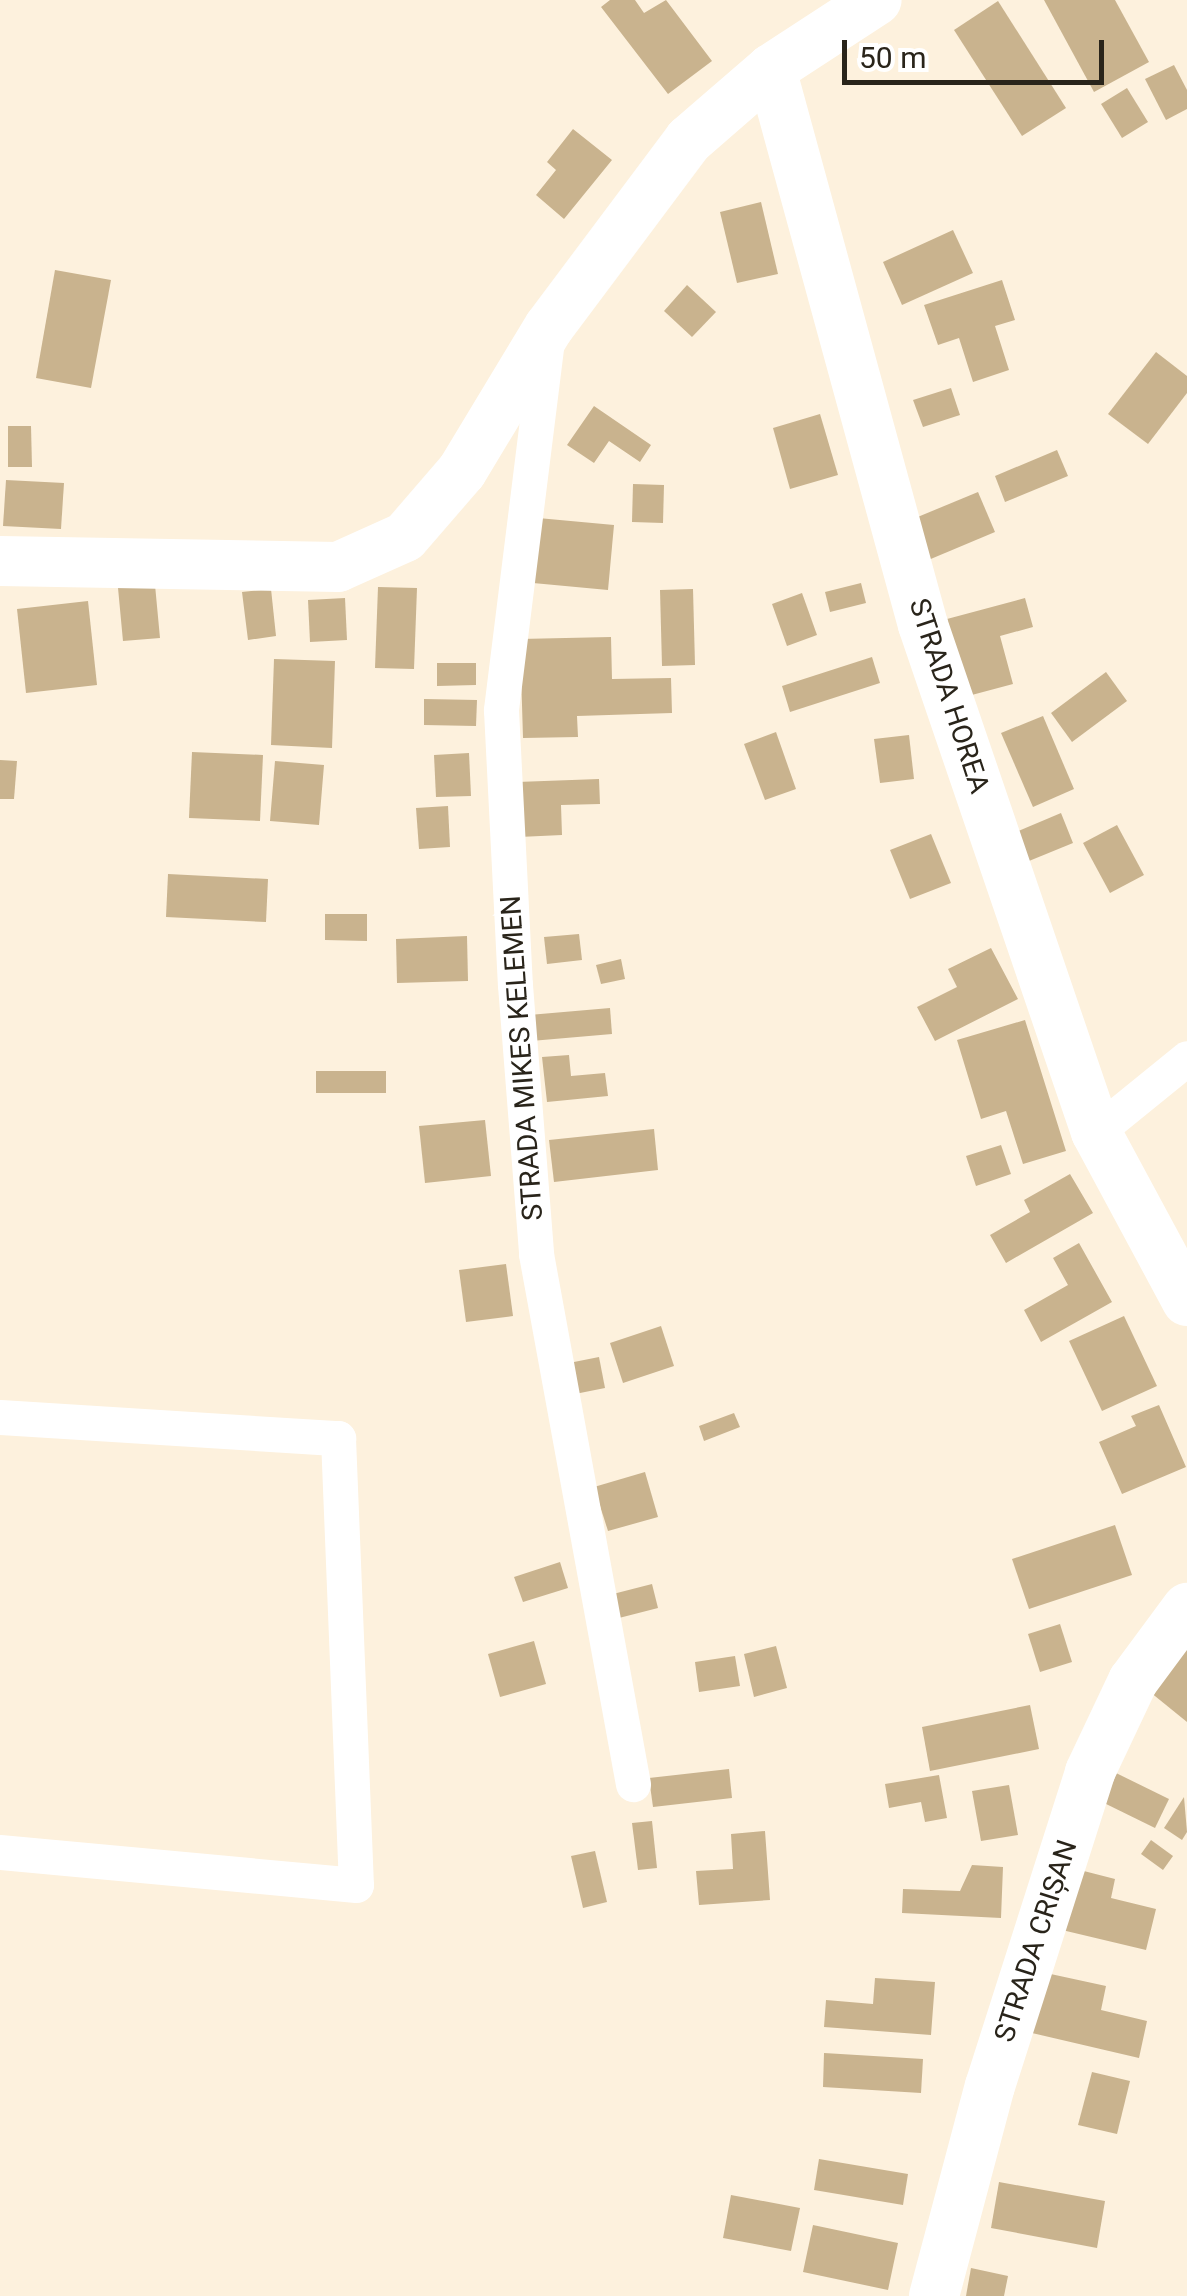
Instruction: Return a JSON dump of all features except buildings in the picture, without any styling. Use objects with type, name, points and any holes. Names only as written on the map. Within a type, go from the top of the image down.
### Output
[{"type":"street","points":[[0,561],[338,567],[405,537],[462,471],[549,327],[689,140],[772,68],[877,0]]},
{"type":"street","name":"STRADA HOREA","points":[[772,68],[923,625],[1096,1132],[1187,1301]]},
{"type":"street","name":"STRADA MIKES KELEMEN","points":[[549,327],[501,710],[515,985],[536,1254],[633,1784]]},
{"type":"street","points":[[1096,1132],[1187,1058]]},
{"type":"street","points":[[0,1416],[338,1438],[356,1885],[0,1852]]},
{"type":"street","name":"STRADA CRIȘAN","points":[[934,2296],[990,2086],[1090,1772],[1133,1682],[1187,1608]]}]
